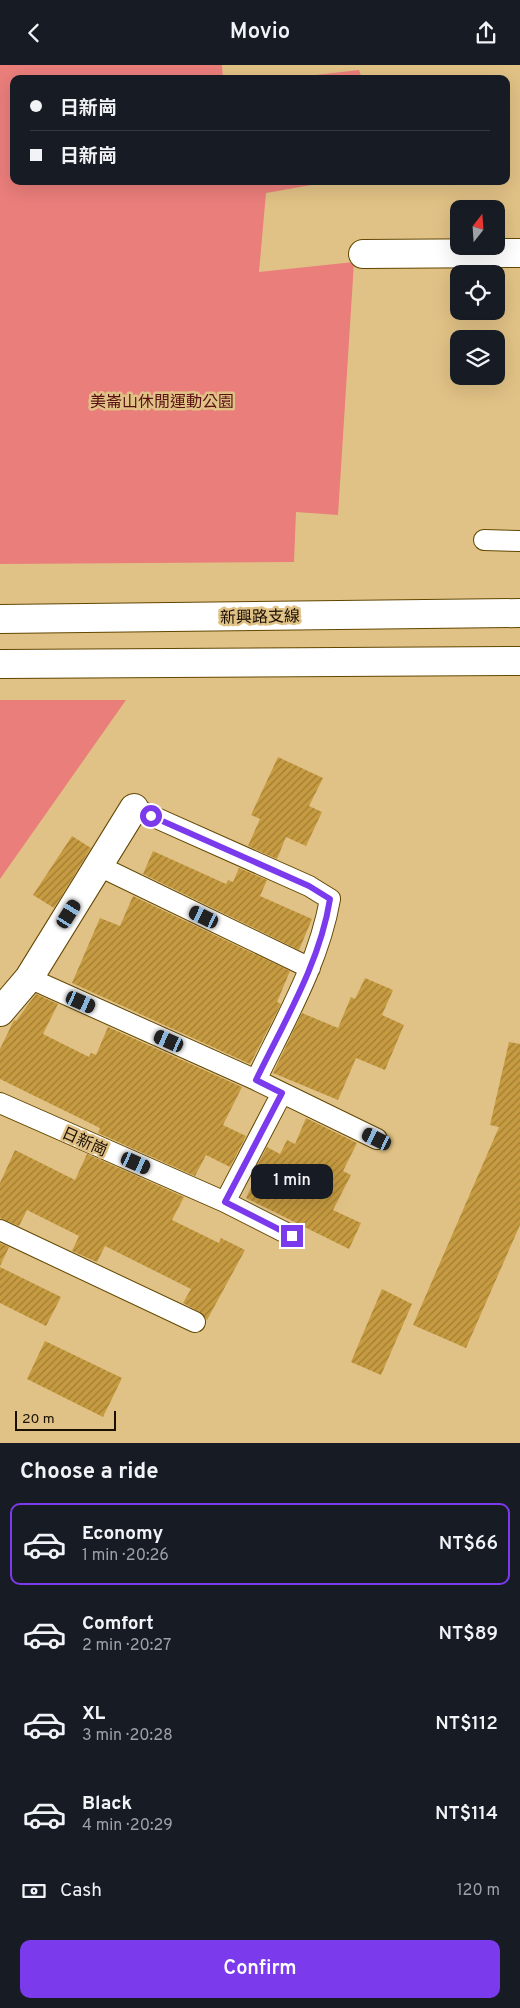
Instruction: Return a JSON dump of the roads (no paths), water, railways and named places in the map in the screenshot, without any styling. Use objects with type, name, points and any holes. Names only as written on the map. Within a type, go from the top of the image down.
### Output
[{"type":"street","points":[[363,254],[520,253]]},
{"type":"street","name":"新興路支線","points":[[0,619],[520,613]]},
{"type":"street","points":[[0,663],[520,661]]},
{"type":"street","points":[[0,1012],[29,978],[134,808]]},
{"type":"lane","points":[[484,540],[520,541]]},
{"type":"lane","points":[[134,808],[309,886],[330,899],[326,924],[310,968],[256,1080]]},
{"type":"lane","points":[[99,866],[310,968]]},
{"type":"lane","points":[[29,978],[256,1080],[377,1139]]},
{"type":"lane","points":[[225,1202],[282,1093]]},
{"type":"lane","name":"日新崗","points":[[0,1103],[225,1202],[292,1236]]},
{"type":"lane","points":[[0,1230],[195,1322]]},
{"type":"park label","name":"美崙山休閒運動公園","points":[[162,401]]}]
